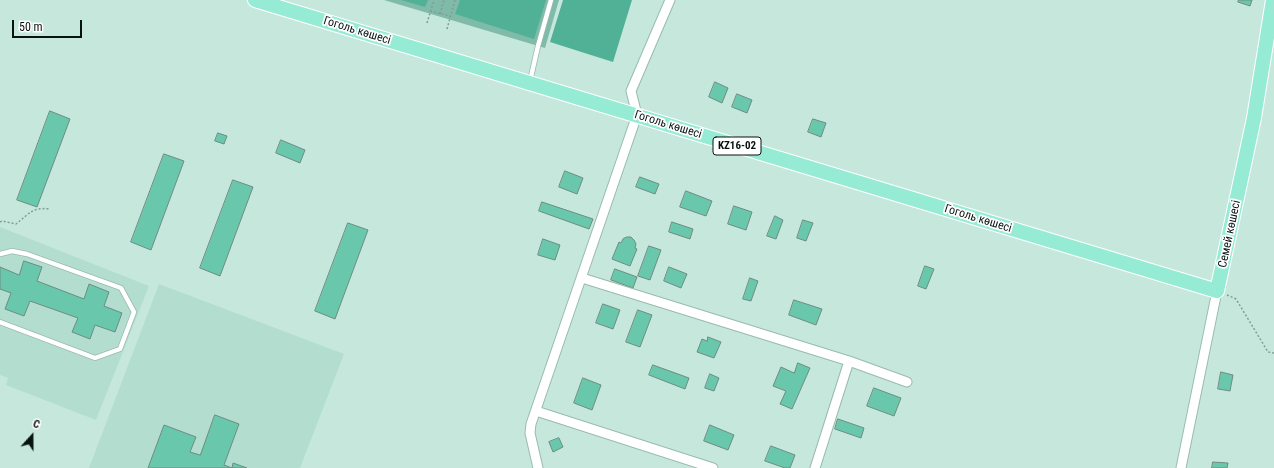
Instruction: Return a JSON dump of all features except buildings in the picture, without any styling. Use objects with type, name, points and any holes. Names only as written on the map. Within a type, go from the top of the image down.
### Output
[{"type":"main road","name":"Гоголь көшесі","points":[[256,0],[1218,291]]},
{"type":"main road","name":"Семей көшесі","points":[[1218,291],[1254,118],[1273,0]]},
{"type":"street","points":[[538,468],[530,433],[531,424],[637,115],[632,91],[670,0]]},
{"type":"street","points":[[582,278],[849,361],[907,382]]},
{"type":"street","name":"Семей көшесі","points":[[1181,468],[1218,291]]},
{"type":"street","points":[[815,468],[849,361]]},
{"type":"street","points":[[536,411],[714,468]]},
{"type":"lane","points":[[530,83],[538,46],[551,0]]},
{"type":"lane","points":[[0,254],[12,251],[27,254],[121,288],[134,312],[120,349],[95,358],[0,322]]},
{"type":"path","points":[[427,23],[434,0]]},
{"type":"path","points":[[440,14],[444,0]]},
{"type":"path","points":[[447,29],[455,0]]},
{"type":"path","points":[[430,11],[450,17]]},
{"type":"path","points":[[0,222],[2,221],[16,224],[30,212],[38,208],[50,208]]},
{"type":"path","points":[[1218,291],[1236,299],[1268,352],[1274,353]]},
{"type":"shaded area","points":[[384,0],[559,0],[545,48]]},
{"type":"shaded area","points":[[0,227],[149,286],[96,420],[6,385],[8,378],[0,375]]},
{"type":"shaded area","points":[[159,284],[344,354],[300,468],[89,468]]},
{"type":"green space","points":[[401,0],[428,0],[425,7]]},
{"type":"green space","points":[[460,0],[546,0],[534,39],[455,14]]},
{"type":"green space","points":[[563,0],[632,0],[613,62],[550,42]]}]
